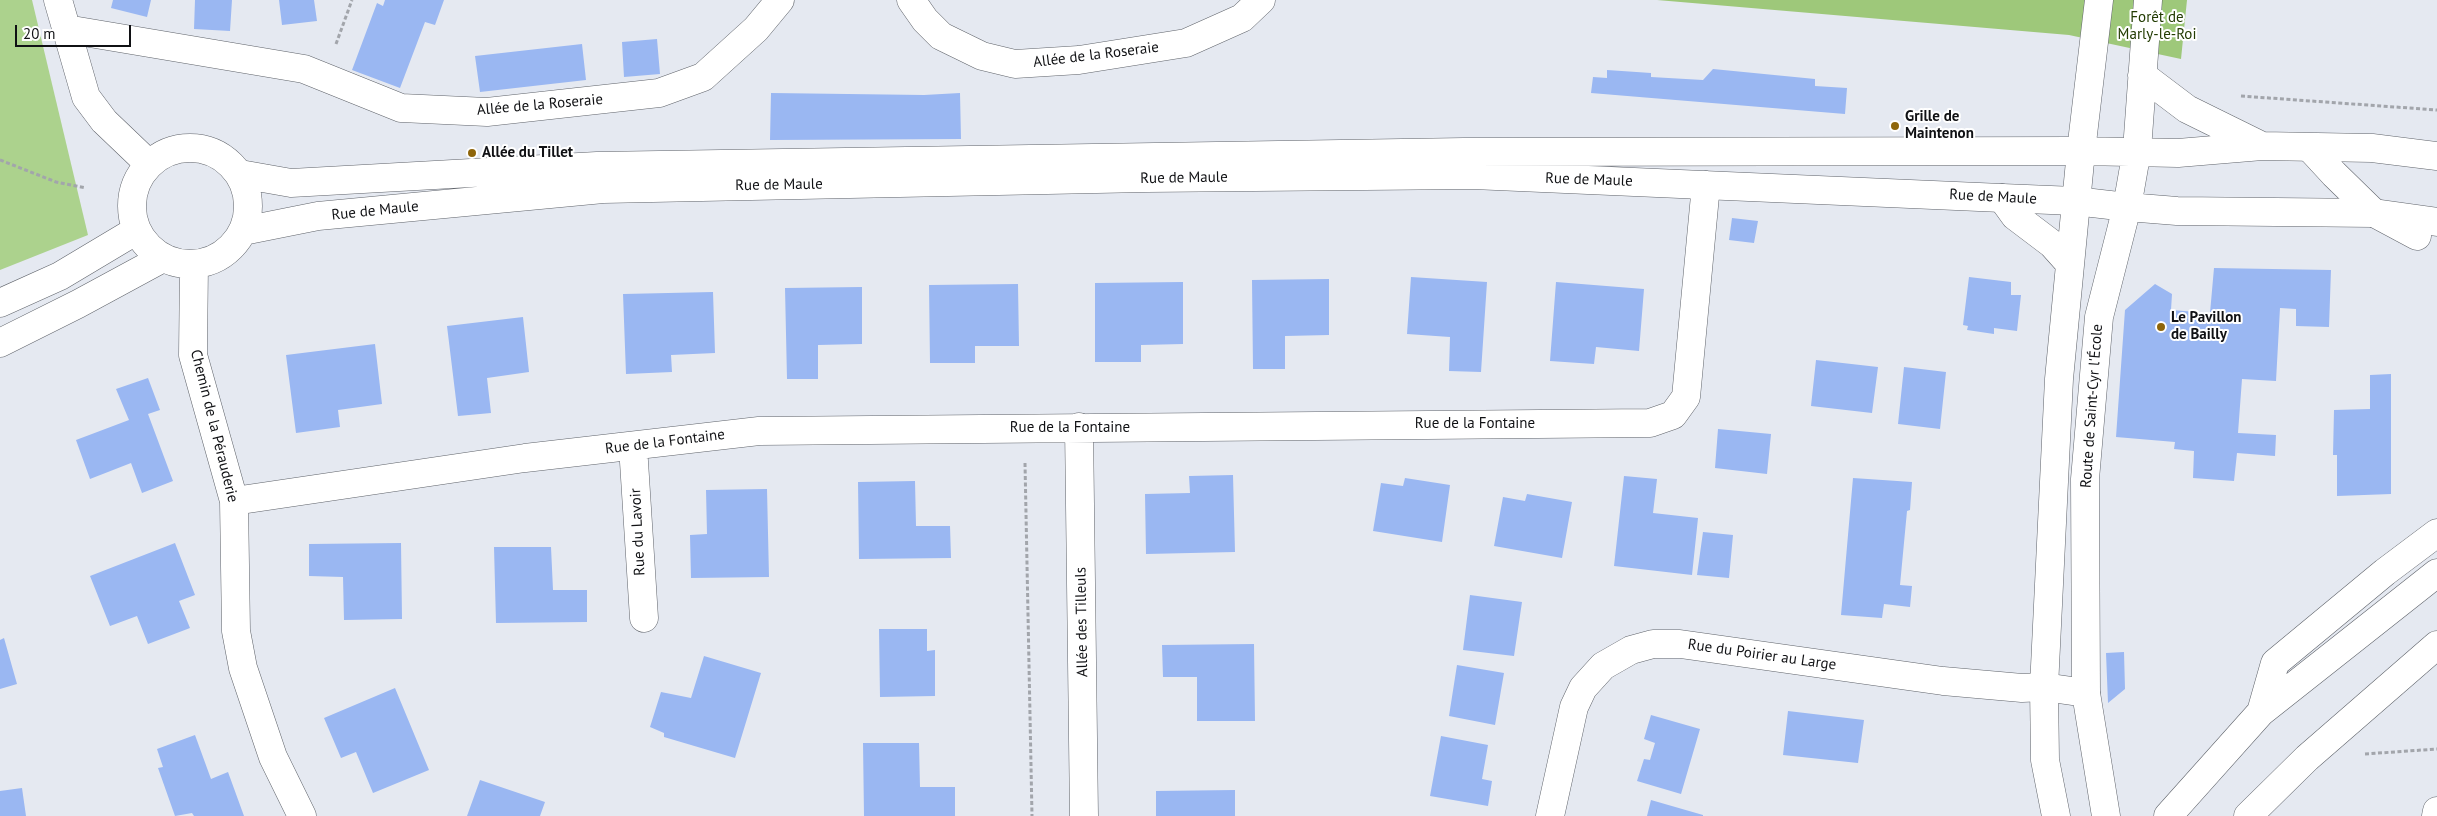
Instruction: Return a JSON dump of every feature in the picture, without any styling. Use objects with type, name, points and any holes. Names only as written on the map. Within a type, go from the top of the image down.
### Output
[{"type":"street","points":[[58,0],[86,97],[104,121],[150,164]]},
{"type":"street","name":"Allée de la Roseraie","points":[[66,29],[304,69],[401,108],[487,112],[659,93],[703,77],[756,29],[780,0]]},
{"type":"street","name":"Allée de la Roseraie","points":[[911,0],[925,20],[941,36],[982,56],[1015,64],[1079,60],[1186,43],[1242,18],[1261,0]]},
{"type":"street","points":[[2056,816],[2045,760],[2044,687],[2059,379],[2080,151],[2099,0]]},
{"type":"street","name":"Route de Saint-Cyr l'École","points":[[2104,804],[2086,693],[2086,465],[2099,317],[2127,207],[2142,114],[2142,75],[2148,0]]},
{"type":"street","points":[[2142,75],[2187,109],[2262,146]]},
{"type":"street","name":"Rue de Maule","points":[[240,174],[291,182],[597,166],[1464,152],[2137,150],[2178,153],[2262,146],[2372,148],[2437,156]]},
{"type":"street","points":[[184,148],[204,150],[222,157],[240,174],[249,202],[247,220],[243,231],[228,250],[212,260],[194,264],[178,263],[163,258],[143,242],[132,213],[133,195],[139,178],[150,164],[166,153],[184,148]]},
{"type":"street","points":[[2310,148],[2374,213]]},
{"type":"street","name":"Rue de Maule","points":[[243,231],[318,216],[603,189],[1463,175],[2075,201],[2177,211],[2374,213],[2427,229]]},
{"type":"street","name":"Rue de la Fontaine","points":[[234,501],[525,458],[759,431],[1650,423],[1673,415],[1686,397],[1706,185]]},
{"type":"street","points":[[2002,198],[2015,216],[2052,244],[2069,263]]},
{"type":"street","points":[[0,303],[60,276],[137,230]]},
{"type":"street","points":[[0,343],[163,258]]},
{"type":"street","name":"Chemin de la Pérauderie","points":[[194,264],[193,355],[234,501],[236,631],[243,668],[273,757],[302,816]]},
{"type":"street","name":"Allée des Tilleuls","points":[[1079,427],[1084,816]]},
{"type":"street","name":"Rue du Lavoir","points":[[633,446],[644,618]]},
{"type":"street","points":[[2261,712],[2275,663],[2385,572],[2437,533]]},
{"type":"street","points":[[2168,816],[2261,712],[2437,574]]},
{"type":"street","name":"Rue du Poirier au Large","points":[[1550,816],[1574,707],[1583,688],[1603,666],[1630,650],[1653,644],[1680,644],[1943,681],[2022,688],[2044,687],[2086,693]]},
{"type":"street","points":[[2248,816],[2307,758],[2437,645]]},
{"type":"street","points":[[2436,816],[2437,811]]},
{"type":"path","points":[[324,76],[352,0]]},
{"type":"path","points":[[2234,96],[2437,110]]},
{"type":"path","points":[[0,160],[56,182],[86,188]]},
{"type":"path","points":[[1024,428],[1032,816]]},
{"type":"path","points":[[2363,754],[2437,749]]},
{"type":"green space","points":[[0,0],[32,0],[88,235],[0,270]]},
{"type":"green space","name":"Forêt de Marly-le-Roi","points":[[1657,0],[2187,0],[2181,59],[2069,35]]},
{"type":"building","points":[[113,0],[151,0],[147,17],[111,8]]},
{"type":"building","points":[[195,0],[232,0],[230,31],[194,29]]},
{"type":"building","points":[[279,0],[314,0],[317,21],[282,25]]},
{"type":"building","points":[[385,0],[444,0],[435,25],[425,22],[400,88],[352,70],[377,3],[383,6]]},
{"type":"building","points":[[657,39],[660,74],[624,77],[622,42]]},
{"type":"building","points":[[582,44],[586,80],[480,92],[475,56]]},
{"type":"building","points":[[1713,69],[1815,79],[1815,86],[1847,88],[1845,114],[1591,93],[1593,77],[1607,78],[1607,70],[1651,73],[1651,77],[1703,80]]},
{"type":"building","points":[[771,93],[924,95],[960,93],[961,139],[770,140]]},
{"type":"building","points":[[1732,218],[1758,221],[1754,243],[1729,240]]},
{"type":"building","points":[[2214,268],[2331,270],[2329,327],[2296,326],[2296,309],[2280,308],[2276,381],[2242,379],[2238,433],[2276,435],[2275,456],[2237,453],[2234,481],[2193,478],[2194,451],[2174,449],[2175,442],[2116,437],[2125,310],[2155,284],[2172,294],[2171,310],[2210,313]]},
{"type":"building","points":[[1411,277],[1487,282],[1481,372],[1449,371],[1450,337],[1407,334]]},
{"type":"building","points":[[1969,277],[2011,282],[2011,295],[2021,295],[2017,331],[1994,328],[1994,334],[1967,330],[1968,326],[1963,325]]},
{"type":"building","points":[[1329,279],[1329,335],[1285,336],[1285,369],[1253,369],[1252,280]]},
{"type":"building","points":[[1183,282],[1183,344],[1141,345],[1141,362],[1095,362],[1095,283]]},
{"type":"building","points":[[1556,282],[1644,289],[1639,351],[1596,347],[1594,364],[1550,361]]},
{"type":"building","points":[[1018,284],[1019,346],[975,346],[975,363],[930,363],[929,285]]},
{"type":"building","points":[[862,287],[862,344],[818,345],[818,379],[787,379],[785,288]]},
{"type":"building","points":[[713,292],[715,353],[671,355],[672,372],[626,374],[623,294]]},
{"type":"building","points":[[523,317],[529,372],[487,378],[491,413],[458,416],[447,326]]},
{"type":"building","points":[[375,344],[382,404],[338,410],[340,427],[296,433],[286,355]]},
{"type":"building","points":[[1816,360],[1878,367],[1872,413],[1811,406]]},
{"type":"building","points":[[1904,367],[1946,372],[1940,429],[1898,424]]},
{"type":"building","points":[[2391,374],[2391,494],[2337,496],[2337,455],[2333,455],[2334,410],[2370,409],[2370,375]]},
{"type":"building","points":[[148,378],[160,410],[148,414],[173,481],[142,493],[131,463],[90,479],[76,440],[129,420],[116,389]]},
{"type":"building","points":[[1718,429],[1771,434],[1767,474],[1715,468]]},
{"type":"building","points":[[1233,475],[1235,552],[1146,554],[1145,494],[1190,493],[1189,476]]},
{"type":"building","points":[[1624,476],[1657,479],[1653,513],[1698,518],[1692,575],[1614,566]]},
{"type":"building","points":[[1405,478],[1450,485],[1442,542],[1373,531],[1381,483],[1403,486]]},
{"type":"building","points":[[1853,478],[1912,482],[1910,510],[1907,511],[1900,585],[1912,586],[1910,607],[1884,604],[1882,618],[1841,615]]},
{"type":"building","points":[[915,481],[916,526],[950,526],[951,558],[859,559],[858,482]]},
{"type":"building","points":[[767,489],[769,577],[691,578],[690,535],[707,534],[706,490]]},
{"type":"building","points":[[1527,494],[1572,502],[1562,558],[1494,546],[1503,497],[1525,501]]},
{"type":"building","points":[[1703,532],[1733,535],[1729,578],[1697,575]]},
{"type":"building","points":[[175,543],[195,595],[179,601],[190,628],[148,644],[137,616],[110,626],[90,576]]},
{"type":"building","points":[[401,543],[402,619],[344,620],[343,577],[309,576],[309,544]]},
{"type":"building","points":[[494,547],[551,547],[553,590],[587,590],[587,622],[496,623]]},
{"type":"building","points":[[1470,595],[1522,602],[1514,656],[1463,650]]},
{"type":"building","points":[[879,629],[927,629],[927,651],[935,650],[935,696],[880,697]]},
{"type":"building","points":[[4,638],[17,684],[0,689],[0,640]]},
{"type":"building","points":[[1254,644],[1255,721],[1197,721],[1197,677],[1163,677],[1162,645]]},
{"type":"building","points":[[2124,652],[2125,689],[2108,703],[2106,653]]},
{"type":"building","points":[[704,656],[761,673],[735,758],[664,737],[664,733],[650,727],[661,692],[691,698]]},
{"type":"building","points":[[1457,665],[1504,673],[1495,725],[1449,716]]},
{"type":"building","points":[[395,688],[429,770],[373,793],[356,752],[341,758],[324,718]]},
{"type":"building","points":[[1788,711],[1864,720],[1858,763],[1783,755]]},
{"type":"building","points":[[1651,715],[1700,729],[1681,794],[1637,781],[1644,759],[1650,760],[1655,743],[1644,739]]},
{"type":"building","points":[[195,735],[211,779],[228,772],[244,816],[194,816],[192,813],[175,816],[158,768],[163,767],[157,749]]},
{"type":"building","points":[[1441,736],[1488,745],[1482,779],[1492,781],[1488,806],[1430,796]]},
{"type":"building","points":[[863,743],[919,743],[920,787],[955,787],[955,816],[864,816]]},
{"type":"building","points":[[480,780],[545,802],[540,816],[467,816]]},
{"type":"building","points":[[22,788],[26,816],[0,816],[0,791]]},
{"type":"building","points":[[1235,790],[1235,816],[1156,816],[1156,791]]},
{"type":"building","points":[[1651,800],[1703,815],[1703,816],[1647,816]]},
{"type":"place","name":"Grille de Maintenon","points":[[1895,126]]},
{"type":"place","name":"Allée du Tillet","points":[[472,153]]},
{"type":"place","name":"Le Pavillon de Bailly","points":[[2161,327]]}]
